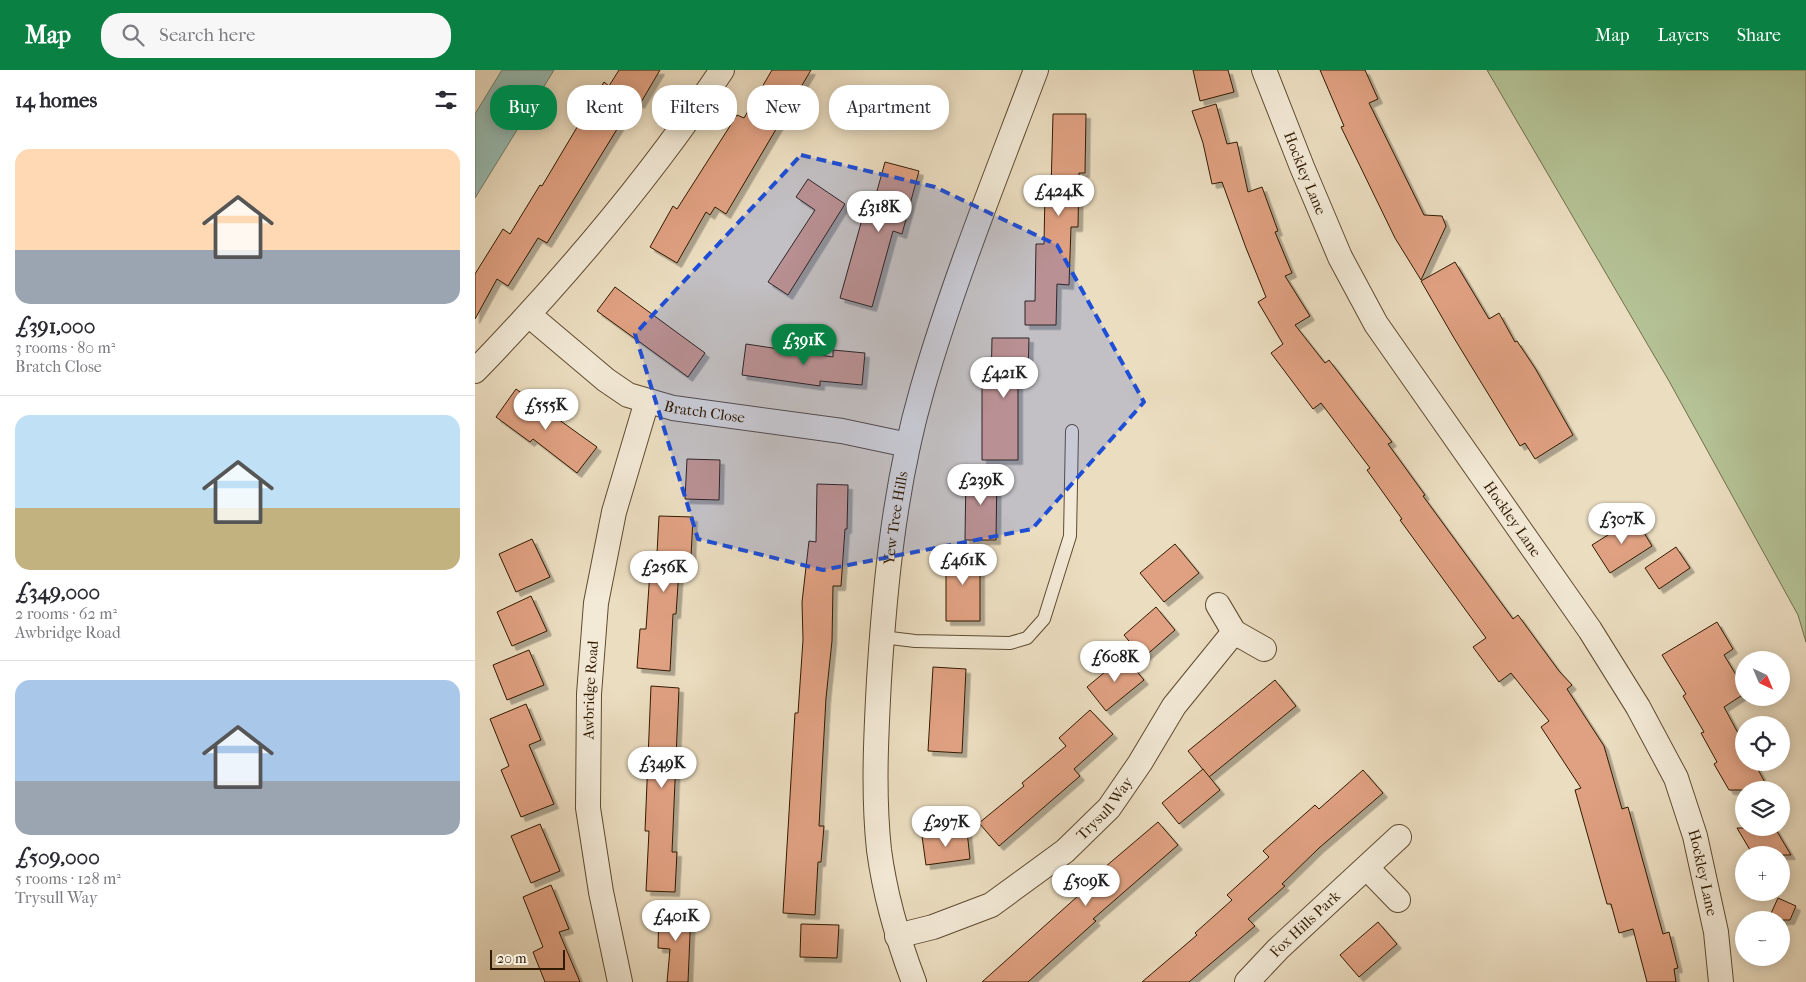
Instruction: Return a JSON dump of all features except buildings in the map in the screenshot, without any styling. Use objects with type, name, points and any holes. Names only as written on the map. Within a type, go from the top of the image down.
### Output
[{"type":"street","points":[[475,371],[529,315],[589,245],[701,101],[722,70]]},
{"type":"street","name":"Yew Tree Hills","points":[[914,982],[897,936],[879,850],[876,730],[887,574],[908,445],[921,393],[952,297],[1036,70]]},
{"type":"street","name":"Hockley Lane","points":[[1264,70],[1301,167],[1341,257],[1376,324],[1590,630],[1638,707],[1676,778],[1697,846],[1716,932],[1721,982]]},
{"type":"street","name":"Bratch Close","points":[[529,315],[606,380],[628,395],[673,408],[842,431],[908,445]]},
{"type":"street","name":"Awbridge Road","points":[[620,982],[601,892],[588,808],[589,694],[596,603],[613,512],[647,401]]},
{"type":"street","points":[[1218,605],[1234,632],[1264,649]]},
{"type":"street","name":"Trysull Way","points":[[897,936],[933,927],[991,905],[1065,851],[1109,808],[1140,763],[1174,706],[1234,632]]},
{"type":"street","name":"Fox Hills Park","points":[[1247,982],[1278,949],[1399,837]]},
{"type":"street","points":[[1367,868],[1398,900]]},
{"type":"lane","points":[[882,638],[915,641],[1010,642],[1027,638],[1044,619],[1070,536],[1072,431]]},
{"type":"highlighted area","points":[[801,155],[935,187],[1057,245],[1144,402],[1032,529],[823,570],[698,539],[635,334]]},
{"type":"green space","points":[[1487,70],[1806,70],[1806,642],[1798,615],[1669,381]]},
{"type":"water","points":[[502,70],[554,70],[545,85],[493,85]]},
{"type":"water","points":[[490,90],[490,130],[517,130],[475,198],[475,114]]}]
